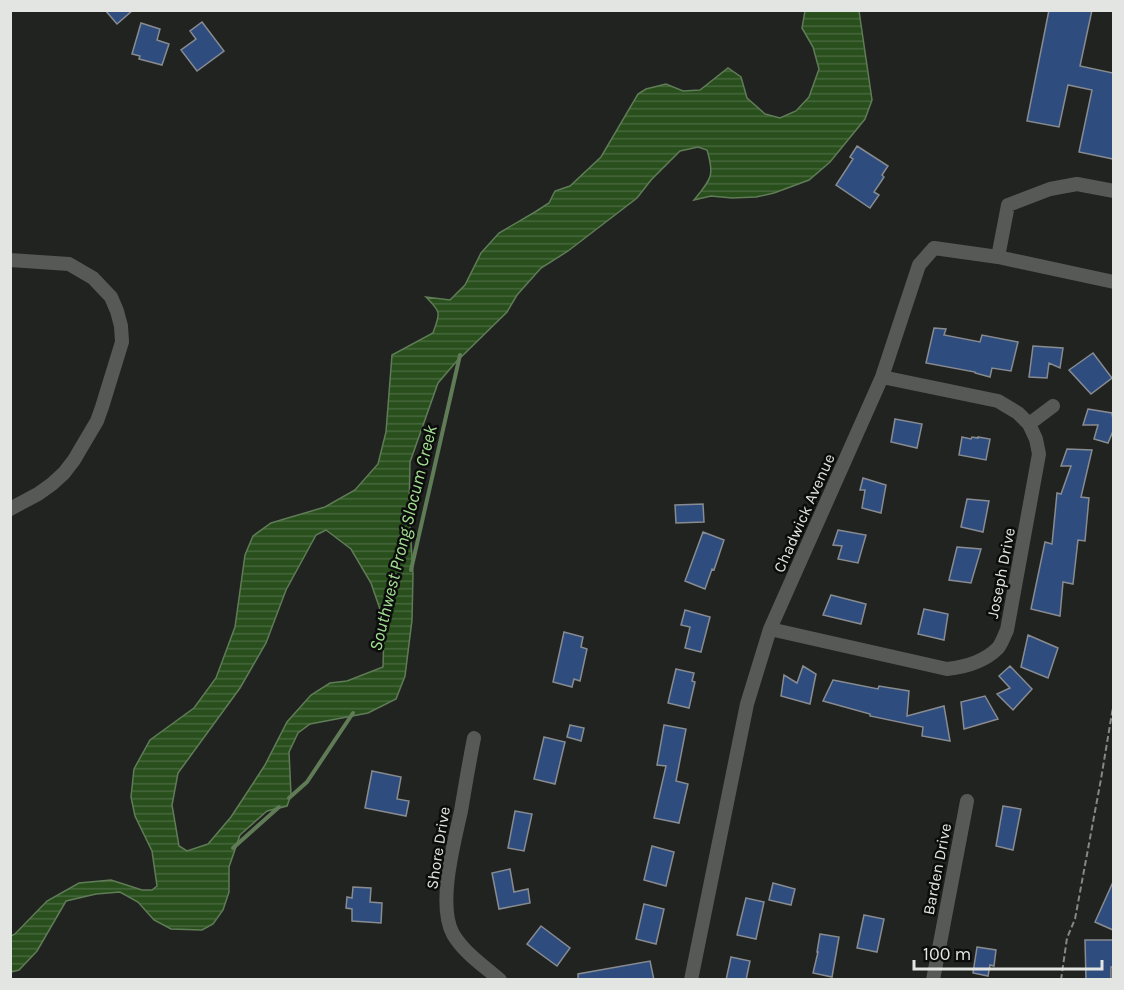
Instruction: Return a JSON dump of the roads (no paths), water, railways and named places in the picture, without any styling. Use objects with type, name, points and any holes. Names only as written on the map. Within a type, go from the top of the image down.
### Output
[{"type":"street","points":[[998,257],[1008,206],[1050,189],[1077,184],[1113,191]]},
{"type":"street","name":"Chadwick Avenue","points":[[691,980],[747,704],[770,629],[882,377],[919,265],[934,248],[998,257],[1113,282]]},
{"type":"street","points":[[10,260],[69,264],[93,278],[111,297],[121,326],[122,342],[97,421],[74,460],[52,484],[10,509]]},
{"type":"street","points":[[882,377],[998,401],[1018,413],[1029,424],[1053,406]]},
{"type":"street","name":"Joseph Drive","points":[[770,629],[947,669],[963,667],[982,660],[999,647],[1007,630],[1040,454],[1029,424]]},
{"type":"street","name":"Shore Drive","points":[[474,738],[448,877],[447,915],[453,935],[460,944],[500,980]]},
{"type":"street","name":"Barden Drive","points":[[933,980],[967,801]]},
{"type":"water","points":[[805,11],[859,11],[872,100],[865,119],[830,162],[809,180],[774,193],[756,197],[711,196],[694,200],[710,177],[711,166],[707,150],[698,147],[680,151],[651,180],[637,198],[568,251],[541,268],[517,295],[507,312],[438,383],[410,462],[412,620],[405,676],[396,699],[368,713],[310,724],[298,733],[289,752],[291,795],[287,806],[267,811],[240,835],[229,867],[229,892],[223,910],[213,924],[202,930],[171,929],[154,920],[138,902],[120,892],[96,894],[66,901],[37,951],[19,970],[11,972],[11,936],[47,901],[79,883],[111,880],[142,890],[152,890],[157,886],[152,851],[135,816],[131,797],[134,769],[150,740],[194,708],[216,678],[235,627],[245,555],[253,536],[271,523],[325,507],[355,490],[378,464],[386,432],[392,355],[433,333],[437,321],[437,310],[426,297],[450,300],[465,285],[481,253],[499,233],[549,203],[555,191],[570,186],[601,157],[638,94],[646,89],[666,84],[683,91],[700,90],[728,68],[741,77],[747,98],[765,114],[780,118],[796,111],[809,97],[819,69],[813,47],[802,28]],"holes":[[[326,530],[351,549],[371,583],[382,615],[383,667],[347,681],[330,683],[311,695],[287,722],[265,765],[231,817],[208,844],[187,851],[179,846],[172,805],[178,773],[240,688],[266,643],[286,590],[316,535]]]},
{"type":"waterway","name":"Southwest Prong Slocum Creek","points":[[411,570],[460,355]]},
{"type":"waterway","name":"Southwest Prong Slocum Creek","points":[[289,798],[307,782],[353,713]]},
{"type":"waterway","name":"Southwest Prong Slocum Creek","points":[[233,848],[279,807]]}]
